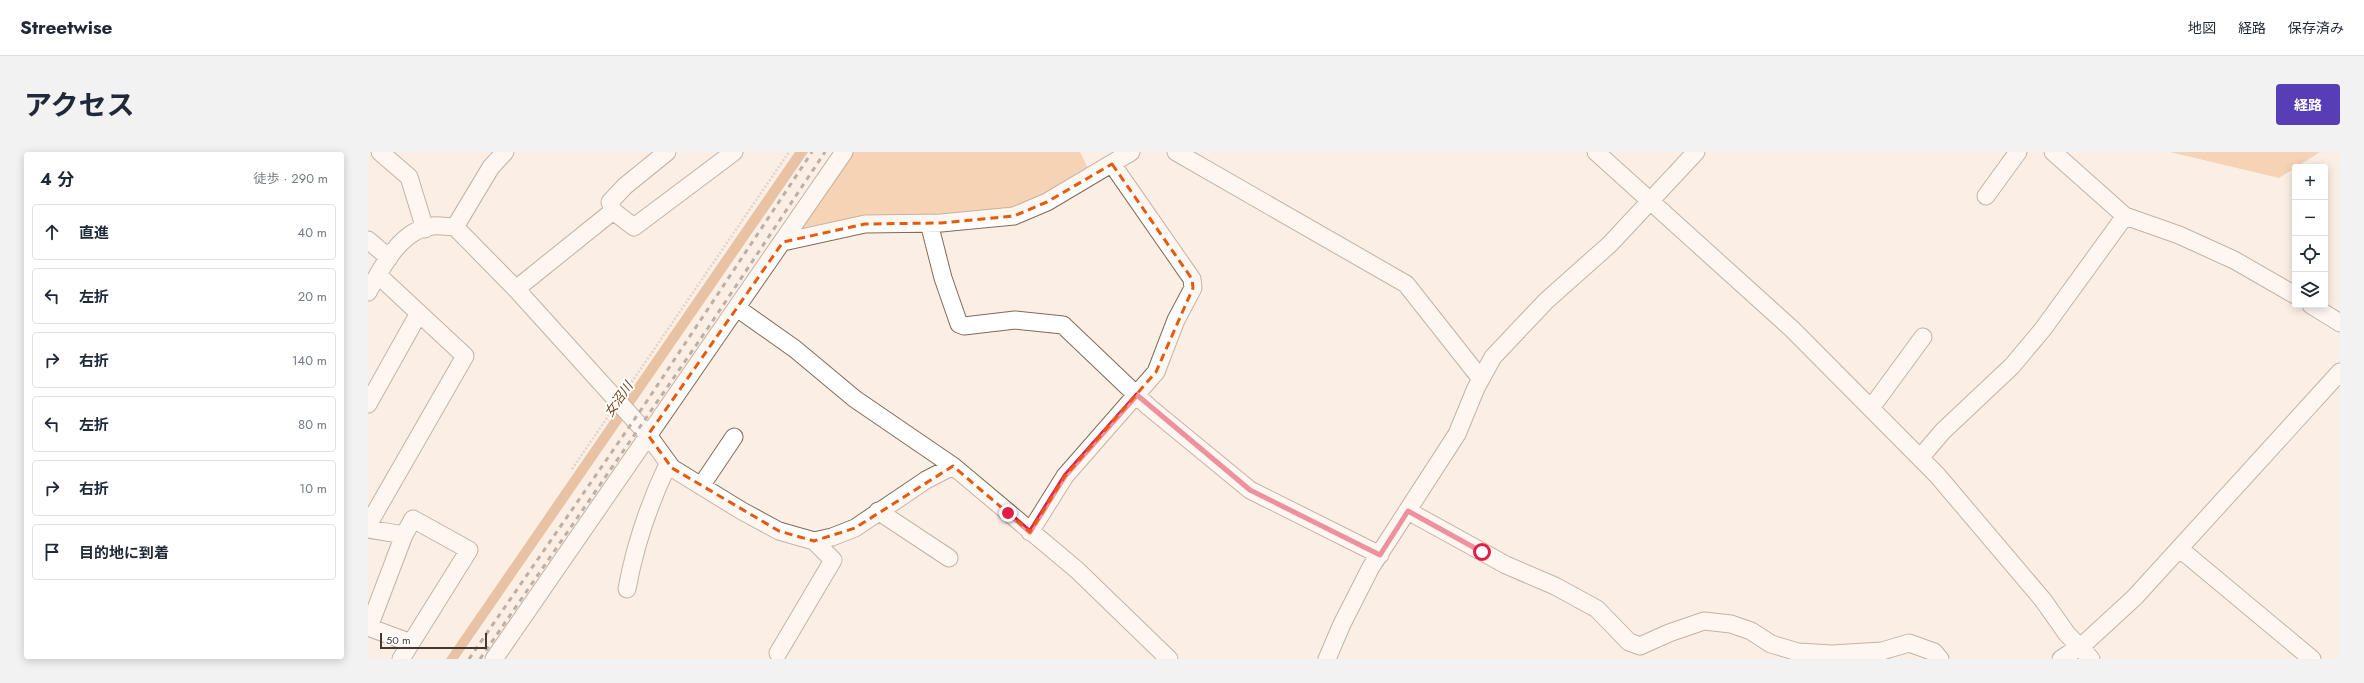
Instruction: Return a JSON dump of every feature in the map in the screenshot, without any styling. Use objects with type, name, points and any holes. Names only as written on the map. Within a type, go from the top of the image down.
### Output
[{"type":"street","points":[[380,152],[409,177],[425,229]]},
{"type":"street","points":[[455,227],[491,167],[505,152]]},
{"type":"street","points":[[667,152],[625,186],[610,202],[614,211],[634,227],[734,152]]},
{"type":"street","points":[[494,659],[844,152]]},
{"type":"street","points":[[783,242],[865,224],[929,223],[1014,216],[1047,202],[1131,152]]},
{"type":"street","points":[[1176,152],[1406,284],[1481,379]]},
{"type":"street","points":[[1596,152],[1792,329],[1920,458],[2043,600],[2067,634],[2092,659]]},
{"type":"street","points":[[1327,659],[1342,624],[1380,555],[1457,434],[1481,379],[1493,357],[1517,329],[1610,244],[1651,202],[1696,152]]},
{"type":"street","points":[[1986,196],[2018,152]]},
{"type":"street","points":[[2053,152],[2125,216],[2179,235],[2234,260],[2292,293]]},
{"type":"street","points":[[1030,532],[1065,476],[1156,372],[1176,320],[1192,288],[1192,278],[1112,164]]},
{"type":"street","points":[[516,289],[614,211]]},
{"type":"street","points":[[1920,458],[1943,431],[2012,366],[2043,329],[2125,216]]},
{"type":"street","points":[[929,223],[943,278],[959,324],[964,326],[1015,320],[1063,325],[1137,395],[1250,490],[1380,555]]},
{"type":"street","points":[[368,292],[389,258],[410,234],[432,226],[455,227],[516,289],[648,435],[672,468],[779,530],[814,541],[833,560],[778,653]]},
{"type":"street","points":[[368,240],[389,258]]},
{"type":"street","points":[[368,525],[465,356],[378,275]]},
{"type":"street","points":[[737,308],[795,349],[855,399],[953,466],[1077,570],[1169,659]]},
{"type":"street","points":[[2316,308],[2340,323]]},
{"type":"street","points":[[368,404],[419,313]]},
{"type":"street","points":[[1871,408],[1923,337]]},
{"type":"street","points":[[2061,659],[2079,647],[2135,597],[2180,550],[2292,422],[2340,372]]},
{"type":"street","points":[[701,486],[734,437]]},
{"type":"street","points":[[627,589],[632,559],[652,498],[668,464]]},
{"type":"street","points":[[814,541],[855,528],[878,512],[898,501],[926,480],[953,466]]},
{"type":"street","points":[[1408,511],[1506,565],[1555,586],[1597,609],[1629,642],[1640,646],[1669,633],[1704,621],[1731,624],[1751,631],[1771,644],[1798,652],[1832,654],[1882,651],[1909,643],[1934,652],[1940,659]]},
{"type":"street","points":[[878,512],[949,558]]},
{"type":"street","points":[[401,659],[411,643],[469,550],[413,519],[404,535],[369,627],[411,643]]},
{"type":"street","points":[[368,529],[404,535]]},
{"type":"street","points":[[2180,550],[2312,659]]},
{"type":"path","points":[[572,468],[790,152]]},
{"type":"highlighted area","points":[[1112,164],[1192,279],[1193,288],[1156,372],[1065,476],[1030,532],[953,466],[855,528],[814,541],[779,531],[672,468],[648,435],[783,242],[865,224],[941,223],[1014,216],[1047,202]]},
{"type":"shaded area","points":[[795,152],[808,152],[458,659],[446,659]]},
{"type":"shaded area","points":[[844,152],[1080,152],[1092,176],[1014,216],[783,242]]},
{"type":"shaded area","points":[[2170,152],[2320,152],[2301,164],[2292,164],[2292,170],[2279,178]]},
{"type":"railway","points":[[469,659],[645,404],[812,152]]},
{"type":"railway","points":[[480,659],[708,328],[825,152]]},
{"type":"route","points":[[1008,513],[1030,532],[1065,476],[1098,436],[1137,395],[1202,452],[1250,490],[1380,555],[1408,511],[1482,552]]},
{"type":"water label","name":"女沼川","points":[[618,399]]}]
